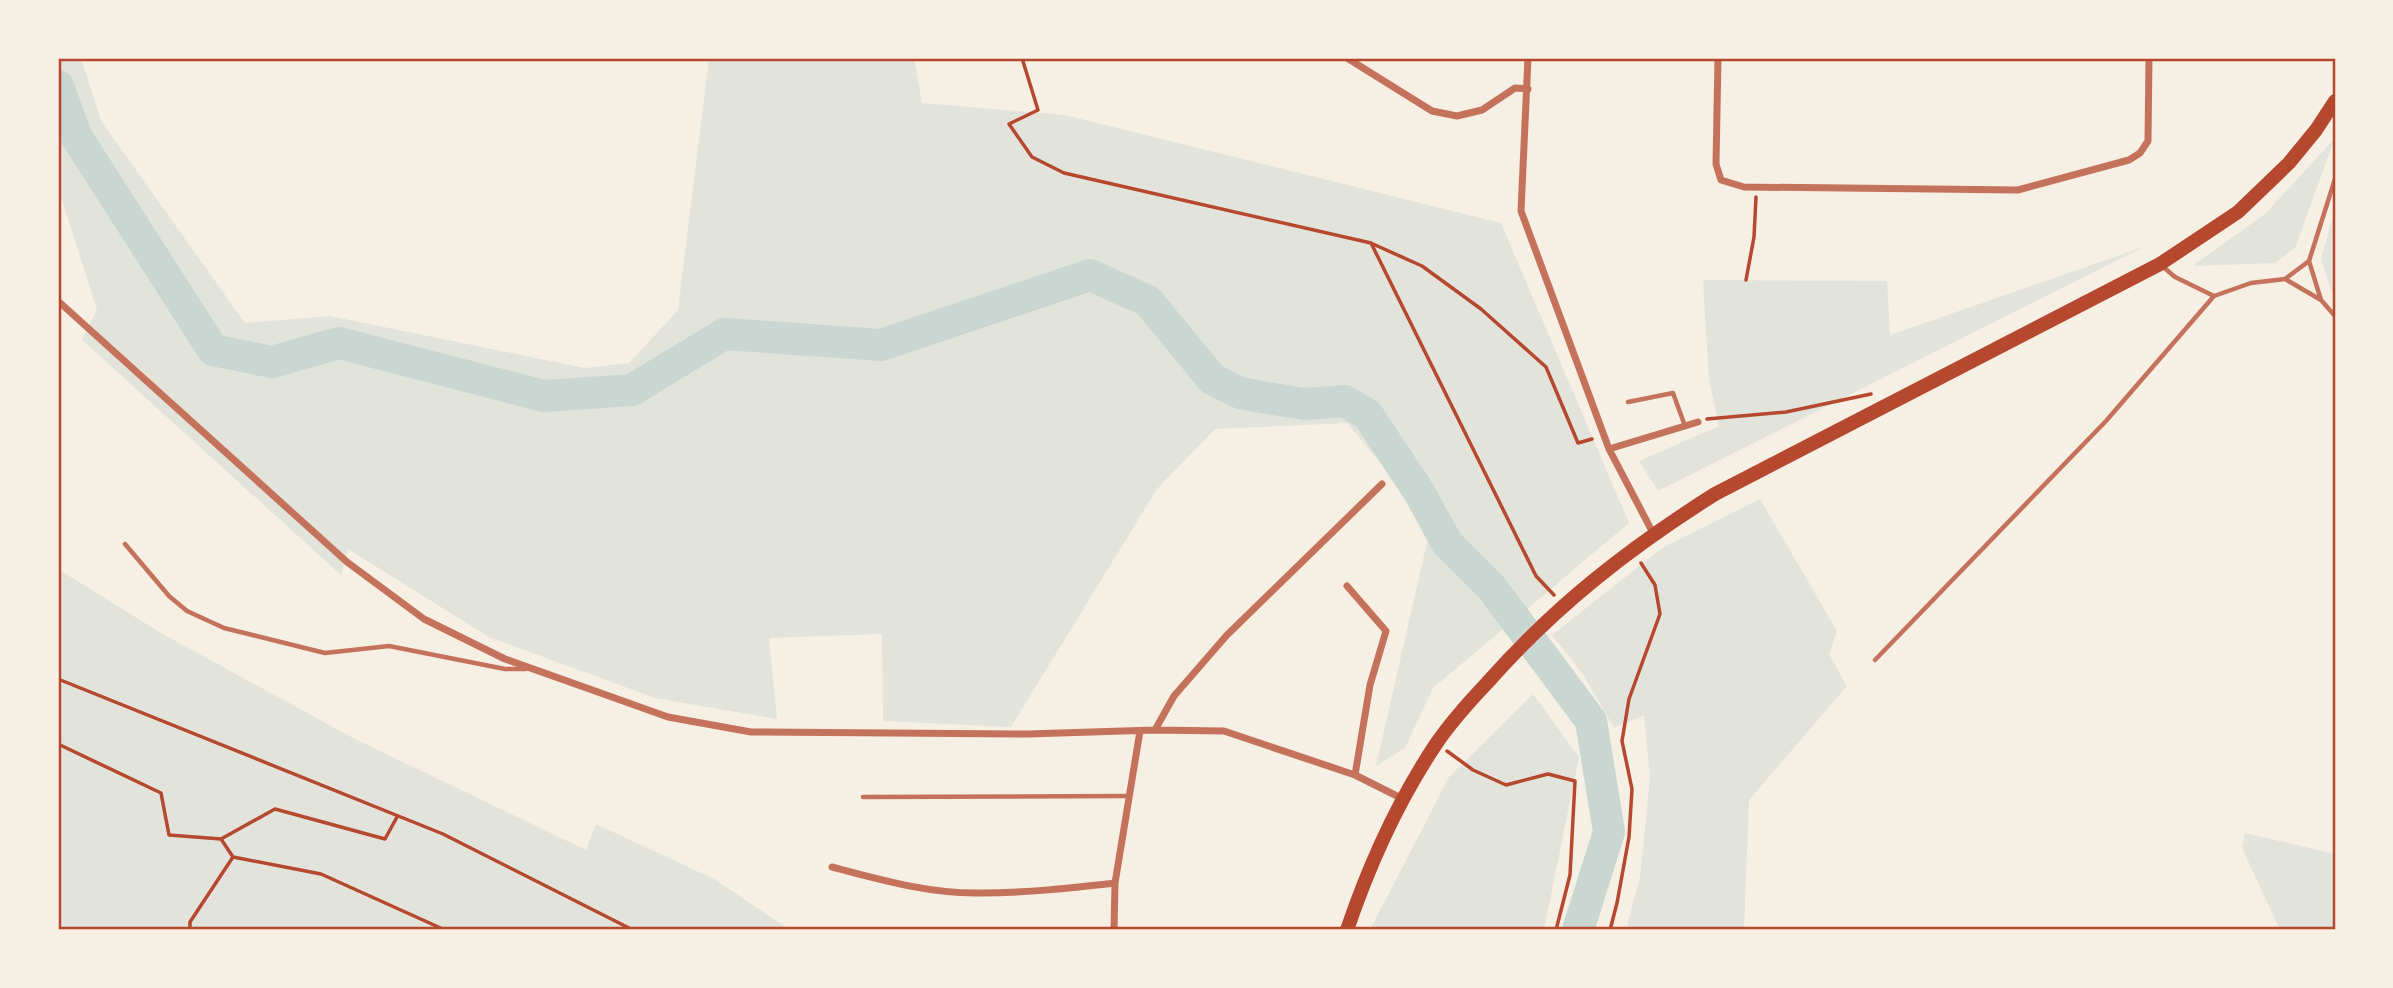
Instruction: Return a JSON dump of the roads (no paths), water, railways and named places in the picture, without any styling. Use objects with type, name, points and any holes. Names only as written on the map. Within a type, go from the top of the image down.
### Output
[{"type":"highway","points":[[1347,930],[1362,885],[1404,799],[1437,744],[1459,714],[1506,661],[1563,606],[1653,533],[1715,495],[2160,264],[2238,212],[2289,163],[2335,102]]},
{"type":"street","points":[[1348,58],[1432,111],[1457,116],[1482,110],[1515,88],[1528,89]]},
{"type":"street","points":[[1528,58],[1521,211],[1609,449],[1653,533]]},
{"type":"street","points":[[1718,58],[1716,164],[1721,180],[1756,188],[2018,190],[2129,160],[2140,153],[2148,141],[2149,58]]},
{"type":"street","points":[[58,301],[347,562],[424,619],[505,659],[668,717],[751,732],[1027,734],[1224,731],[1355,775],[1404,799]]},
{"type":"street","points":[[1609,449],[1698,422]]},
{"type":"street","points":[[1155,730],[1174,696],[1227,635],[1382,484]]},
{"type":"street","points":[[1347,586],[1386,631],[1370,684],[1355,775]]},
{"type":"street","points":[[1114,930],[1115,883],[1140,731]]},
{"type":"street","points":[[832,867],[923,888],[979,893],[1115,883]]},
{"type":"lane","points":[[2321,300],[2309,261],[2335,179]]},
{"type":"lane","points":[[1875,660],[2106,421],[2214,296],[2251,283],[2285,279],[2309,261]]},
{"type":"lane","points":[[2160,264],[2175,277],[2214,296]]},
{"type":"lane","points":[[2285,279],[2321,300],[2335,316]]},
{"type":"lane","points":[[1628,402],[1673,393],[1685,426]]},
{"type":"lane","points":[[125,544],[169,596],[187,611],[224,628],[325,653],[388,646],[505,669],[530,668]]},
{"type":"lane","points":[[863,797],[1130,796]]},
{"type":"waterway","points":[[58,86],[76,136],[213,350],[272,362],[339,343],[544,396],[632,390],[724,334],[881,345],[1090,275],[1148,301],[1212,379],[1240,393],[1305,404],[1345,401],[1368,415],[1419,492],[1447,543],[1492,588],[1591,721],[1609,832],[1578,930]]}]
